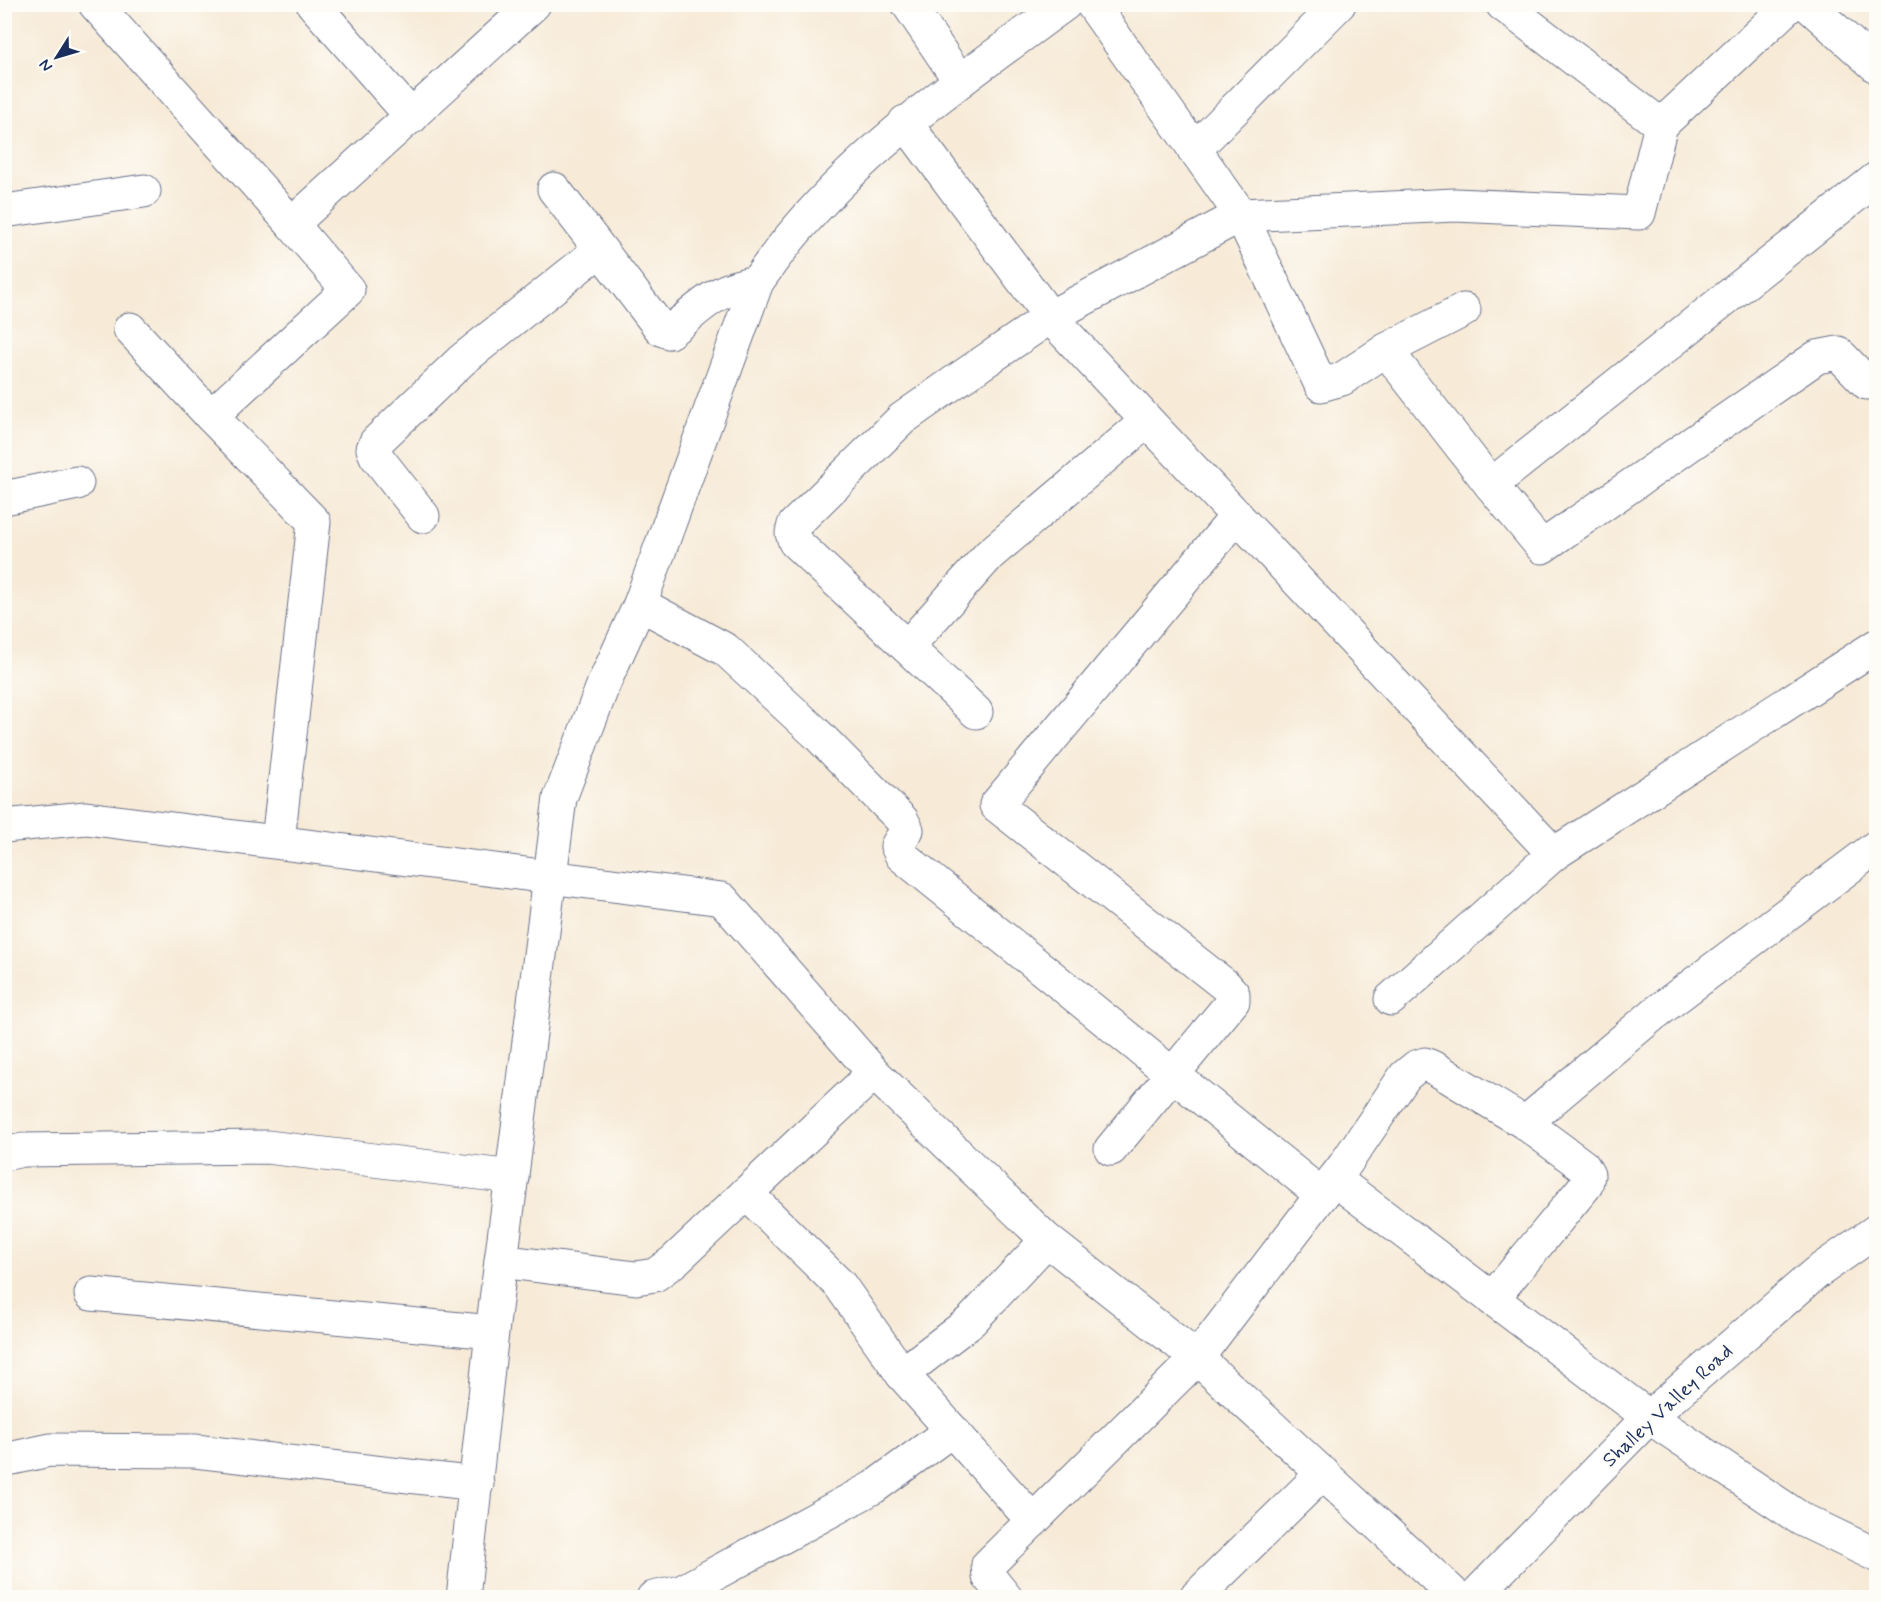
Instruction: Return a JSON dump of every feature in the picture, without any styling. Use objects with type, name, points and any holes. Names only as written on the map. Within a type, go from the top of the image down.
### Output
[{"type":"street","points":[[95,4],[348,290],[212,416]]},
{"type":"street","points":[[313,4],[412,117]]},
{"type":"street","points":[[292,224],[534,4]]},
{"type":"street","points":[[908,4],[960,81]]},
{"type":"street","points":[[463,1598],[492,1332],[560,798],[604,683],[640,604],[757,282],[784,241],[905,122],[1065,4]]},
{"type":"street","points":[[1092,4],[1241,214],[1321,385],[1341,379],[1386,350],[1464,310]]},
{"type":"street","points":[[1194,150],[1339,4]]},
{"type":"street","points":[[1502,4],[1661,125]]},
{"type":"street","points":[[976,712],[795,542],[792,533],[794,525],[902,419],[1050,317],[1241,214],[1455,205],[1640,213],[1661,125],[1791,4]]},
{"type":"street","points":[[1807,4],[1876,66]]},
{"type":"street","points":[[905,122],[1050,317],[1554,854]]},
{"type":"street","points":[[1491,485],[1876,179]]},
{"type":"street","points":[[554,189],[660,329],[669,332],[718,292],[731,286],[757,282]]},
{"type":"street","points":[[4,211],[144,191]]},
{"type":"street","points":[[423,516],[376,456],[373,449],[376,442],[462,360],[600,250]]},
{"type":"street","points":[[129,329],[314,522],[278,841]]},
{"type":"street","points":[[1386,350],[1542,547],[1817,357],[1838,353],[1867,382],[1876,378]]},
{"type":"street","points":[[907,647],[989,555],[1147,421]]},
{"type":"street","points":[[4,498],[77,483]]},
{"type":"street","points":[[1111,1149],[1233,1001],[1233,994],[996,805],[1237,516]]},
{"type":"street","points":[[640,604],[726,650],[816,733],[902,820],[907,830],[897,846],[902,856],[1173,1076],[1328,1187],[1492,1299],[1648,1417],[1801,1519],[1876,1555]]},
{"type":"street","points":[[1391,999],[1554,854],[1876,646]]},
{"type":"street","points":[[4,826],[86,818],[278,841],[439,864],[549,875],[722,899],[874,1073],[1047,1240],[1197,1358],[1458,1598]]},
{"type":"street","points":[[1525,1123],[1654,1014],[1876,847]]},
{"type":"street","points":[[1005,1598],[989,1577],[988,1565],[1197,1358],[1328,1187],[1405,1076],[1416,1067],[1425,1064],[1525,1123],[1583,1166],[1588,1175],[1586,1185],[1492,1299]]},
{"type":"street","points":[[501,1261],[636,1278],[655,1275],[874,1073]]},
{"type":"street","points":[[4,1154],[23,1150],[267,1147],[512,1177]]},
{"type":"street","points":[[746,1193],[840,1285],[902,1374],[1032,1521]]},
{"type":"street","name":"Shalley Valley Road","points":[[1473,1598],[1648,1417],[1816,1273],[1876,1231]]},
{"type":"street","points":[[902,1374],[971,1320],[1047,1240]]},
{"type":"street","points":[[90,1294],[492,1332]]},
{"type":"street","points":[[653,1598],[681,1592],[874,1487],[952,1430]]},
{"type":"street","points":[[4,1460],[50,1450],[195,1451],[477,1484]]},
{"type":"street","points":[[1194,1598],[1323,1473]]}]
